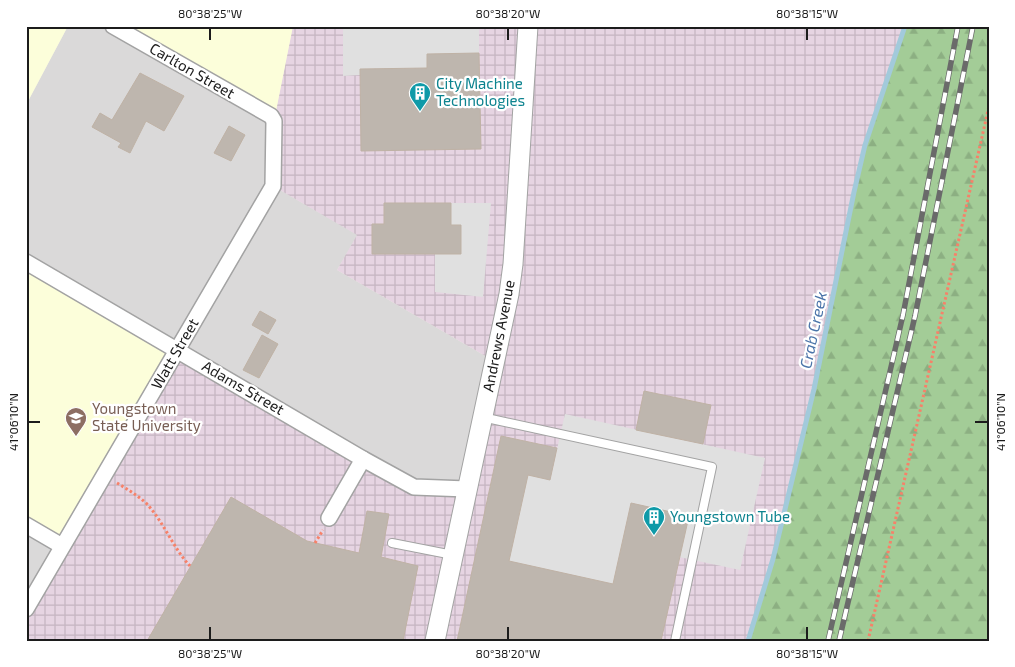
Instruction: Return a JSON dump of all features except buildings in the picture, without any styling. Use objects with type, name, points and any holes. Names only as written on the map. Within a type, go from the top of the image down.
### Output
[{"type":"street","name":"Carlton Street","points":[[113,26],[271,116]]},
{"type":"street","name":"Andrews Avenue","points":[[435,641],[509,294],[513,264],[528,26]]},
{"type":"street","name":"Watt Street","points":[[26,609],[272,186],[274,121],[271,116]]},
{"type":"street","name":"Adams Street","points":[[26,262],[414,487],[467,489]]},
{"type":"street","points":[[329,518],[363,459]]},
{"type":"street","points":[[26,525],[62,546]]},
{"type":"lane","points":[[482,417],[712,467],[674,641]]},
{"type":"lane","points":[[392,543],[454,555]]},
{"type":"path","points":[[868,641],[989,106]]},
{"type":"path","points":[[104,476],[134,493],[146,503],[159,519],[181,557],[190,566]]},
{"type":"shaded area","points":[[26,26],[68,26],[26,105]]},
{"type":"shaded area","points":[[68,26],[113,26],[271,116],[273,186],[358,235],[337,270],[494,361],[467,489],[26,609],[26,105]]},
{"type":"shaded area","points":[[112,26],[293,26],[274,121]]},
{"type":"shaded area","points":[[293,26],[905,26],[865,145],[814,389],[773,559],[748,641],[26,641],[26,609],[177,350],[414,487],[467,489],[494,361],[337,270],[357,235],[273,186],[274,121]]},
{"type":"shaded area","points":[[479,26],[479,53],[428,54],[427,68],[360,69],[360,75],[343,76],[343,28]]},
{"type":"shaded area","points":[[451,203],[491,203],[483,297],[435,292],[435,254],[460,254],[451,225]]},
{"type":"shaded area","name":"Youngstown State University","points":[[26,264],[177,350],[62,546],[26,525]]},
{"type":"shaded area","points":[[565,414],[765,458],[740,570],[679,557],[688,516],[631,503],[613,584],[509,561],[528,475],[550,480]]},
{"type":"green space","points":[[904,26],[989,26],[989,641],[748,641],[773,559],[814,389],[865,145]]},
{"type":"waterway","name":"Crab Creek","points":[[748,641],[773,559],[814,389],[865,145],[905,26]]},
{"type":"railway","points":[[828,641],[903,315],[958,26]]},
{"type":"railway","points":[[839,641],[915,316],[973,26]]},
{"type":"place","name":"City Machine Technologies","points":[[420,112]]},
{"type":"place","name":"Youngstown State University","points":[[76,437]]},
{"type":"place","name":"Youngstown Tube","points":[[654,536]]}]
